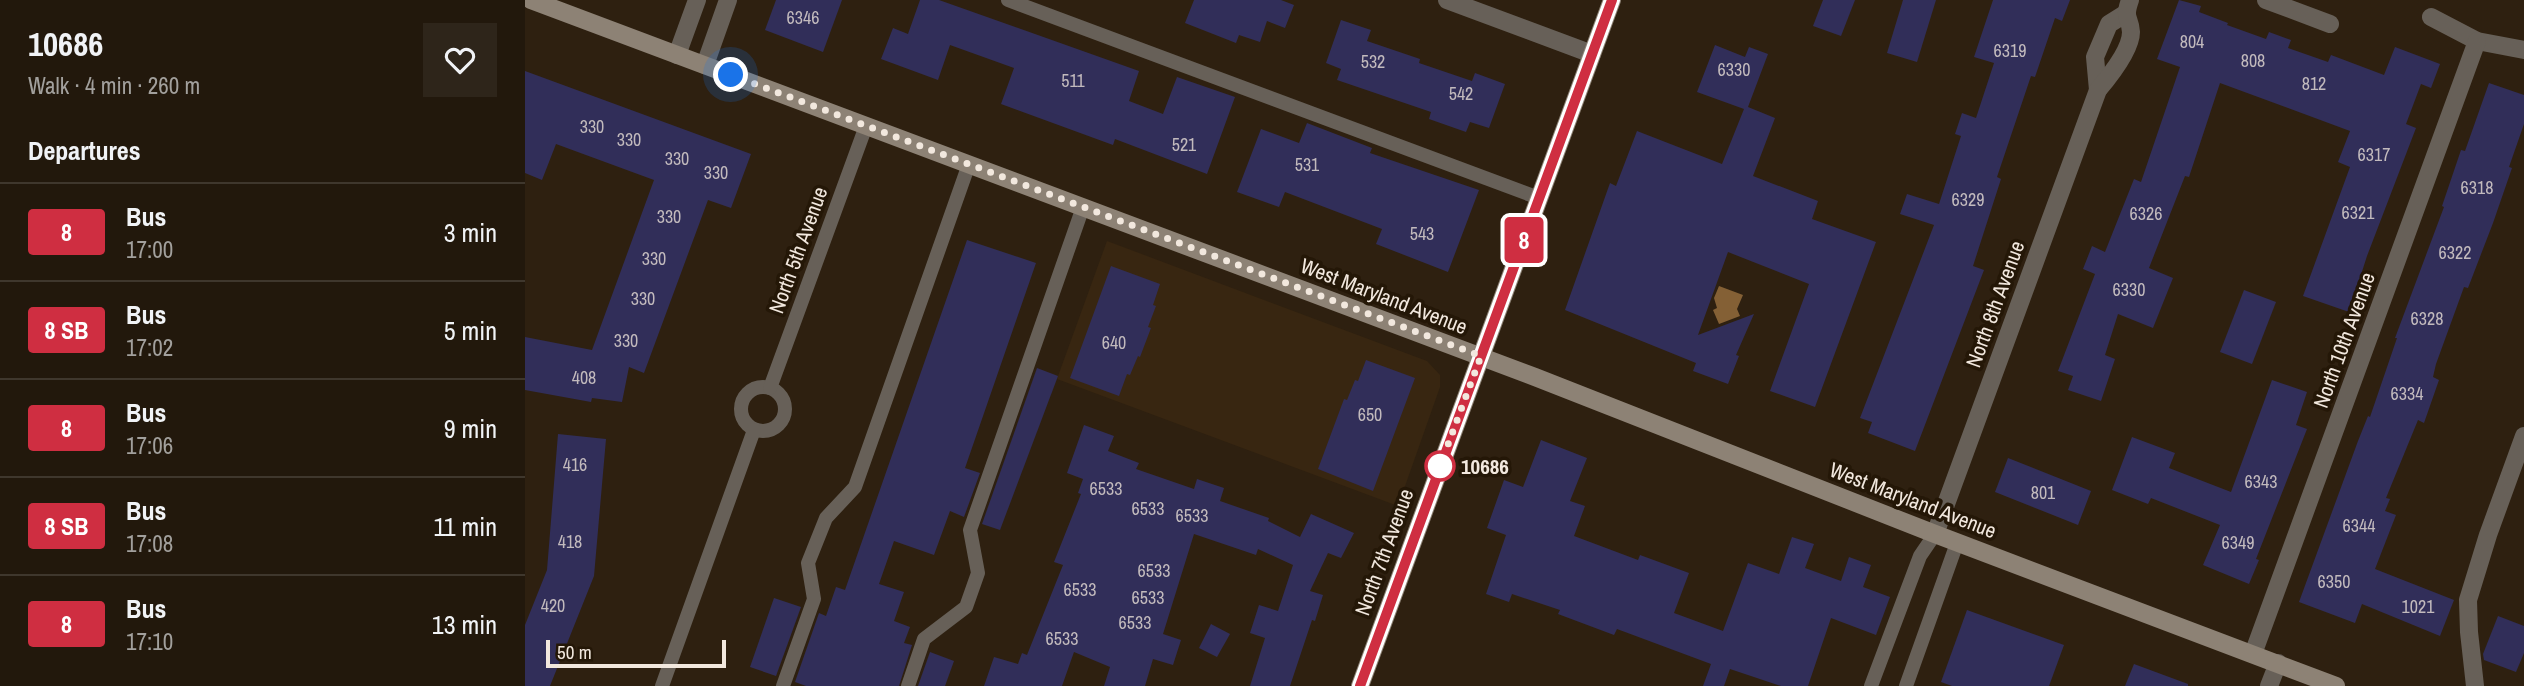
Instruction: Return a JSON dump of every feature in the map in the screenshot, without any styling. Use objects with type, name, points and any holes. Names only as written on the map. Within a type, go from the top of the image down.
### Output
[{"type":"street","name":"West Maryland Avenue","points":[[531,0],[1481,356],[1957,543],[2336,686]]},
{"type":"street","points":[[677,55],[697,0]]},
{"type":"street","points":[[705,65],[728,0]]},
{"type":"street","points":[[1447,0],[1592,54]]},
{"type":"street","name":"North 7th Avenue","points":[[1360,686],[1612,0]]},
{"type":"street","points":[[2266,0],[2330,24]]},
{"type":"street","name":"North 8th Avenue","points":[[1935,534],[2098,90],[2095,57],[2109,24],[2127,7]]},
{"type":"street","points":[[2431,17],[2477,41],[2524,50]]},
{"type":"street","name":"North 10th Avenue","points":[[2253,654],[2477,41]]},
{"type":"street","points":[[2475,686],[2468,600],[2487,535],[2524,436]]},
{"type":"street","points":[[2269,686],[2278,663]]},
{"type":"lane","points":[[1008,0],[1539,198]]},
{"type":"lane","name":"North 5th Avenue","points":[[770,388],[866,126]]},
{"type":"lane","points":[[783,686],[814,599],[808,563],[826,518],[855,487],[969,164]]},
{"type":"lane","points":[[908,686],[925,639],[966,607],[978,573],[970,530],[1083,207]]},
{"type":"lane","points":[[770,388],[783,399],[786,413],[776,428],[763,432],[754,430],[745,424],[742,417],[742,401],[753,389],[770,388]]},
{"type":"lane","points":[[658,686],[754,430]]},
{"type":"lane","points":[[1871,686],[1920,556],[1935,534]]},
{"type":"lane","points":[[1906,686],[1957,543]]},
{"type":"shaded area","points":[[1107,241],[1427,361],[1440,375],[1440,387],[1398,506],[1057,379]]},
{"type":"shaded area","points":[[1719,286],[1743,295],[1737,309],[1740,316],[1719,324],[1713,310],[1717,308],[1714,298]]},
{"type":"building","points":[[776,0],[842,0],[823,52],[765,30]]},
{"type":"building","points":[[920,0],[939,0],[1139,71],[1129,101],[1163,114],[1177,77],[1235,97],[1207,174],[1115,139],[1113,145],[1001,104],[1014,68],[950,45],[938,80],[881,59],[893,28],[908,34]]},
{"type":"building","points":[[1194,0],[1281,0],[1294,5],[1285,28],[1267,21],[1260,42],[1239,35],[1236,43],[1185,23]]},
{"type":"building","points":[[1823,0],[1855,0],[1841,36],[1813,26]]},
{"type":"building","points":[[1903,0],[1936,0],[1917,62],[1887,53]]},
{"type":"building","points":[[1993,0],[2070,0],[2062,21],[2055,18],[2035,77],[2031,76],[1997,177],[2001,179],[1973,266],[1984,270],[1915,451],[1868,433],[1872,422],[1860,418],[1934,225],[1900,214],[1907,194],[1939,204],[1961,136],[1955,134],[1962,113],[1976,118],[1994,63],[1974,57]]},
{"type":"building","points":[[2179,0],[2201,6],[2199,12],[2266,39],[2269,32],[2291,40],[2288,48],[2328,62],[2331,55],[2384,75],[2395,47],[2440,64],[2431,88],[2421,84],[2406,124],[2416,128],[2367,256],[2349,312],[2303,296],[2350,167],[2338,162],[2350,131],[2220,83],[2189,177],[2185,176],[2149,268],[2173,278],[2153,328],[2118,314],[2105,355],[2115,359],[2101,401],[2068,390],[2073,376],[2058,371],[2095,274],[2083,269],[2092,246],[2105,252],[2134,179],[2141,182],[2180,67],[2157,59]]},
{"type":"building","points":[[1341,20],[1371,30],[1367,41],[1420,59],[1419,63],[1472,81],[1475,73],[1505,84],[1489,128],[1470,122],[1466,132],[1429,119],[1431,112],[1337,80],[1341,69],[1326,63]]},
{"type":"building","points":[[1715,45],[1745,57],[1749,47],[1768,54],[1748,107],[1775,118],[1753,176],[1818,201],[1812,219],[1876,242],[1815,407],[1770,391],[1809,284],[1728,252],[1698,335],[1754,314],[1736,355],[1739,356],[1728,384],[1693,371],[1696,363],[1565,310],[1610,183],[1616,186],[1637,131],[1722,164],[1744,109],[1697,92]]},
{"type":"building","points":[[525,71],[751,154],[731,208],[708,200],[644,373],[629,367],[622,402],[592,398],[591,402],[525,390],[525,337],[592,350],[654,180],[556,144],[542,180],[525,173]]},
{"type":"building","points":[[2489,83],[2524,95],[2524,124],[2493,223],[2468,288],[2464,287],[2436,364],[2433,377],[2439,380],[2424,423],[2418,420],[2386,498],[2390,499],[2385,511],[2396,515],[2375,569],[2454,600],[2440,636],[2362,604],[2355,623],[2299,602],[2358,441],[2368,416],[2370,417],[2395,338],[2444,207],[2442,206],[2461,150],[2465,151]]},
{"type":"building","points":[[1307,123],[1372,148],[1370,153],[1479,190],[1448,272],[1376,244],[1382,229],[1285,192],[1279,207],[1237,192],[1261,129],[1299,143]]},
{"type":"building","points":[[967,240],[1036,263],[965,468],[980,473],[964,517],[950,511],[934,555],[894,541],[879,584],[904,592],[894,621],[910,627],[904,643],[912,645],[899,686],[806,686],[795,682],[819,613],[826,616],[836,587],[845,590]]},
{"type":"building","points":[[1111,266],[1160,284],[1148,327],[1151,328],[1140,357],[1138,356],[1130,375],[1127,374],[1119,396],[1070,378]]},
{"type":"building","points":[[2244,290],[2276,302],[2252,364],[2220,352]]},
{"type":"building","points":[[1366,360],[1415,378],[1373,491],[1318,469],[1344,399],[1347,400],[1355,380],[1358,381]]},
{"type":"building","points":[[1037,368],[1058,376],[1000,530],[982,524]]},
{"type":"building","points":[[2272,380],[2307,392],[2296,425],[2307,429],[2256,559],[2259,560],[2249,584],[2203,565],[2220,525],[2151,498],[2148,504],[2112,490],[2132,437],[2175,453],[2169,468],[2231,492]]},
{"type":"building","points":[[1084,425],[1114,436],[1108,451],[1139,463],[1136,469],[1194,489],[1197,479],[1224,488],[1220,501],[1269,518],[1268,521],[1300,537],[1311,514],[1354,533],[1341,558],[1328,553],[1310,591],[1323,595],[1290,686],[1250,686],[1265,638],[1250,633],[1259,605],[1278,611],[1293,565],[1258,549],[1256,555],[1194,534],[1163,634],[1181,640],[1173,665],[1153,659],[1145,686],[1104,686],[1110,667],[1074,652],[1062,686],[984,686],[994,657],[1018,664],[1022,653],[1027,655],[1063,565],[1054,562],[1081,494],[1078,493],[1083,479],[1067,473]]},
{"type":"building","points":[[558,434],[606,439],[594,576],[550,686],[525,686],[525,625],[547,570]]},
{"type":"building","points":[[1541,440],[1587,458],[1570,501],[1585,506],[1574,536],[1638,560],[1640,555],[1689,573],[1674,613],[1723,631],[1748,563],[1779,574],[1792,537],[1814,544],[1805,568],[1841,581],[1849,557],[1871,565],[1863,587],[1890,597],[1876,635],[1831,618],[1808,686],[1781,686],[1730,669],[1724,686],[1703,686],[1711,664],[1617,629],[1614,635],[1558,614],[1560,610],[1512,594],[1509,602],[1486,594],[1506,535],[1487,528],[1504,480],[1523,487]]},
{"type":"building","points":[[2008,458],[2091,491],[2078,525],[1995,492]]},
{"type":"building","points":[[774,598],[801,607],[776,676],[750,667]]},
{"type":"building","points":[[1967,610],[2064,645],[2049,686],[1952,686],[1941,682]]},
{"type":"building","points":[[2498,616],[2524,626],[2524,653],[2516,672],[2484,660],[2483,654]]},
{"type":"building","points":[[1211,624],[1230,634],[1217,657],[1199,648]]},
{"type":"building","points":[[930,652],[954,661],[945,686],[918,686]]},
{"type":"building","points":[[2134,664],[2188,684],[2188,686],[2125,686]]},
{"type":"bus line","name":"8","points":[[1360,686],[1612,0]]},
{"type":"place","name":"10686","points":[[1440,466]]},
{"type":"route","points":[[731,75],[1481,356],[1440,466]]}]
